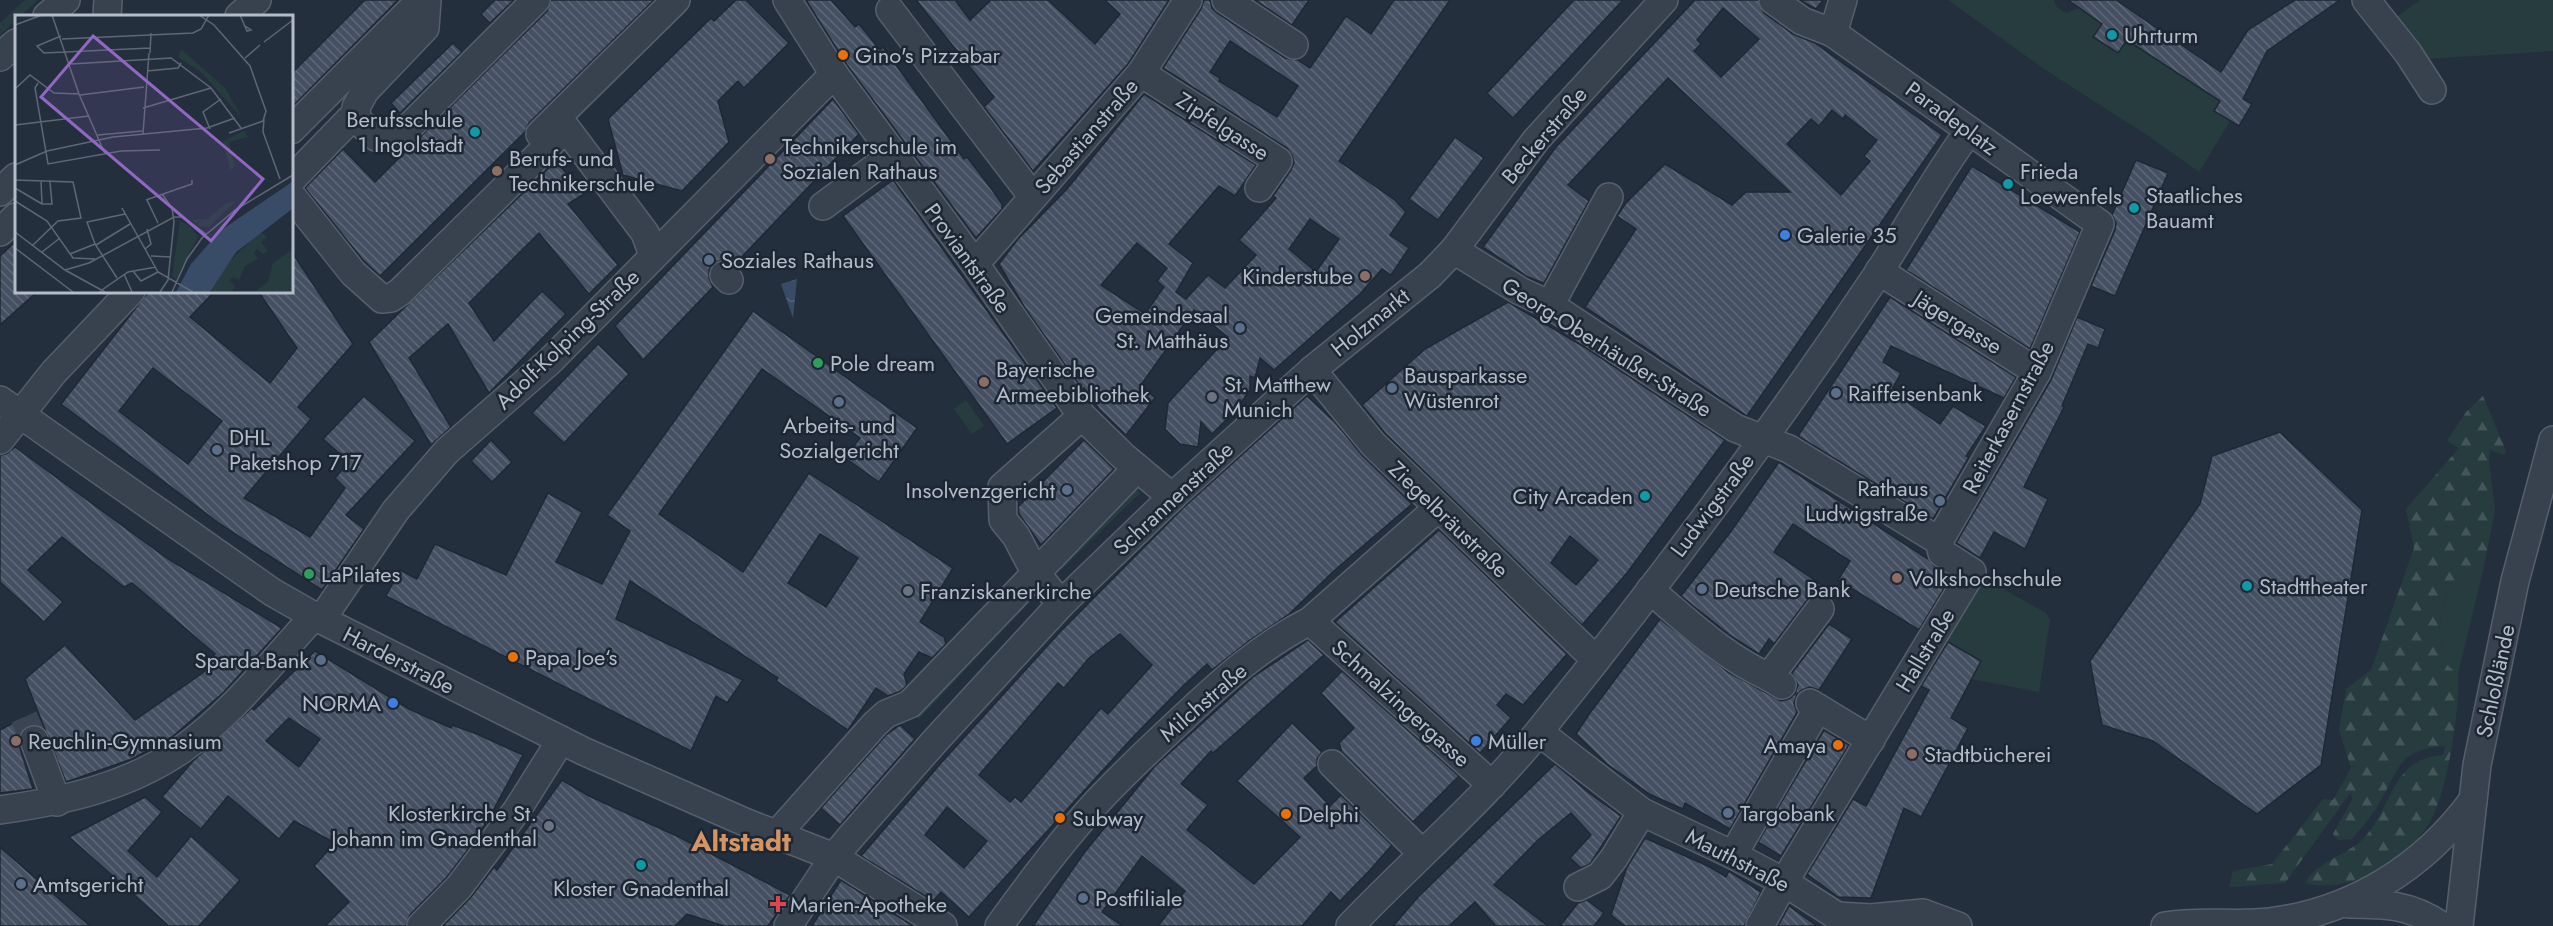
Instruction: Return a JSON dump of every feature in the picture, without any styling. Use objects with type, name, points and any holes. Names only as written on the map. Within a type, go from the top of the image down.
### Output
[{"type":"street","points":[[48,15],[66,0]]},
{"type":"street","points":[[107,15],[108,0]]},
{"type":"street","points":[[240,15],[257,0]]},
{"type":"street","points":[[292,129],[421,0]]},
{"type":"street","points":[[292,179],[355,114],[356,107],[365,91],[425,28],[427,0]]},
{"type":"street","points":[[355,114],[362,126],[376,137],[386,140],[395,138],[536,0]]},
{"type":"street","points":[[376,295],[676,0]]},
{"type":"street","name":"Proviantstraße","points":[[787,0],[825,82],[892,155],[975,264],[1082,416],[1137,468],[1172,497]]},
{"type":"street","name":"Sebastianstraße","points":[[975,264],[1141,73],[1188,0]]},
{"type":"street","points":[[1226,0],[1294,45]]},
{"type":"street","name":"Beckerstraße","points":[[1430,275],[1454,250],[1536,140],[1664,0]]},
{"type":"street","name":"Paradeplatz","points":[[1773,0],[1802,21],[1833,33],[2100,224]]},
{"type":"street","points":[[1833,33],[1843,0]]},
{"type":"street","points":[[2366,0],[2408,53],[2432,90]]},
{"type":"street","points":[[890,10],[1034,197]]},
{"type":"street","points":[[0,57],[15,44]]},
{"type":"street","name":"Zipfelgasse","points":[[1141,73],[1278,161],[1259,188]]},
{"type":"street","name":"Adolf-Kolping-Straße","points":[[0,810],[57,802],[116,783],[181,750],[240,697],[317,618],[396,510],[447,451],[550,361],[825,82]]},
{"type":"street","points":[[292,196],[353,273],[382,299],[391,298],[400,292],[566,128],[645,233],[653,255]]},
{"type":"street","name":"Ludwigstraße","points":[[1350,926],[1492,785],[1539,732],[1596,660],[1762,439],[1879,271],[1969,131]]},
{"type":"street","points":[[824,205],[892,155]]},
{"type":"street","points":[[0,192],[15,178]]},
{"type":"street","points":[[1560,312],[1609,197]]},
{"type":"street","points":[[0,232],[15,218]]},
{"type":"street","name":"Reiterkasernstraße","points":[[1939,541],[2037,372],[2100,224]]},
{"type":"street","name":"Georg-Oberhäußer-Straße","points":[[1454,250],[1520,291],[1560,312],[1735,428],[1762,439]]},
{"type":"street","name":"Jägergasse","points":[[1879,271],[2037,372]]},
{"type":"street","name":"Holzmarkt","points":[[1312,370],[1430,275]]},
{"type":"street","points":[[0,440],[10,407],[129,292]]},
{"type":"street","name":"Schrannenstraße","points":[[788,926],[834,857],[934,742],[1061,604],[1172,497],[1312,370]]},
{"type":"street","name":"Ziegelbräustraße","points":[[1312,370],[1373,444],[1596,660]]},
{"type":"street","name":"Harderstraße","points":[[10,407],[272,592],[317,618],[561,740],[834,857],[943,926]]},
{"type":"street","points":[[1061,604],[1035,572],[1016,536],[1003,520],[1002,488],[1082,416]]},
{"type":"street","name":"Hallstraße","points":[[1760,926],[1781,881],[1871,740],[1972,572],[1942,553],[1939,541],[1789,449],[1762,439]]},
{"type":"street","name":"Schloßlände","points":[[2461,916],[2478,765],[2515,581],[2553,440]]},
{"type":"street","name":"Schrannenstraße","points":[[777,834],[875,724],[886,714],[910,704],[1137,468]]},
{"type":"street","name":"Milchstraße","points":[[999,926],[1046,862],[1098,801],[1225,678],[1289,631],[1315,625],[1441,512]]},
{"type":"street","points":[[1650,590],[1734,658],[1775,681],[1820,609]]},
{"type":"street","name":"Schmalzingergasse","points":[[1315,625],[1492,785]]},
{"type":"street","points":[[1733,855],[1814,705],[1871,740]]},
{"type":"street","name":"Mauthstraße","points":[[1539,732],[1642,812],[1733,855],[1781,881],[1837,916],[1869,922],[1923,914],[1958,926]]},
{"type":"street","points":[[34,740],[57,802]]},
{"type":"street","points":[[421,926],[459,887],[479,861],[517,810],[561,740]]},
{"type":"street","points":[[1332,764],[1422,853]]},
{"type":"street","points":[[2165,926],[2217,922],[2276,924],[2343,904],[2404,870],[2433,848],[2454,826],[2474,798]]},
{"type":"street","points":[[1578,887],[1600,876],[1614,858],[1642,812]]},
{"type":"street","points":[[2343,904],[2394,904],[2426,915],[2442,926],[2461,916]]},
{"type":"green space","points":[[25,0],[38,0],[21,15],[15,15],[15,21],[0,35],[0,23]]},
{"type":"green space","points":[[1948,0],[2054,0],[2057,7],[2066,13],[2079,8],[2220,101],[2214,111],[2230,121],[2199,172],[2150,137],[2044,69]]},
{"type":"green space","points":[[2420,0],[2553,0],[2553,51],[2425,59],[2392,20]]},
{"type":"green space","points":[[2483,396],[2506,451],[2504,455],[2490,450],[2489,461],[2495,511],[2483,571],[2457,582],[2446,596],[2443,605],[2440,626],[2441,647],[2448,665],[2458,674],[2458,689],[2448,768],[2432,818],[2423,833],[2410,847],[2395,860],[2378,870],[2360,879],[2341,884],[2323,886],[2305,883],[2317,869],[2364,838],[2403,775],[2413,765],[2426,758],[2443,755],[2445,746],[2418,752],[2402,762],[2374,812],[2352,839],[2338,840],[2333,834],[2352,800],[2351,792],[2285,883],[2229,887],[2233,871],[2272,864],[2323,799],[2333,800],[2351,768],[2339,730],[2346,689],[2371,670],[2414,548],[2406,509],[2459,448],[2447,441],[2466,412]]},
{"type":"green space","points":[[966,400],[984,426],[972,434],[954,409]]},
{"type":"green space","points":[[1133,485],[1140,493],[1062,569],[1055,561]]},
{"type":"green space","points":[[2483,571],[2458,674],[2448,665],[2441,647],[2440,626],[2443,605],[2446,596],[2457,582]]},
{"type":"green space","points":[[1989,581],[2046,613],[2050,620],[2039,692],[1971,679],[1980,661],[1938,637],[1974,583]]},
{"type":"green space","points":[[1021,597],[1028,604],[919,719],[912,712]]},
{"type":"water","points":[[797,279],[793,318],[781,284]]},
{"type":"building","points":[[365,0],[398,0],[292,107],[292,73]]},
{"type":"building","points":[[495,0],[514,0],[490,23],[481,14]]},
{"type":"building","name":"Berufsschule 1 Ingolstadt","points":[[551,0],[654,0],[529,123],[525,132],[380,276],[363,260],[305,188],[343,149],[375,182],[547,11]]},
{"type":"building","points":[[736,0],[746,0],[789,43],[744,88],[738,81],[718,101],[729,142],[682,191],[623,175],[608,119],[711,18],[714,21]]},
{"type":"building","points":[[806,0],[831,0],[855,27],[859,24],[880,50],[883,47],[964,159],[967,157],[993,191],[1002,204],[1002,209],[976,238],[847,65]]},
{"type":"building","points":[[916,0],[955,0],[970,20],[991,0],[1048,0],[1095,44],[1120,14],[1105,0],[1169,0],[1128,64],[1033,171],[984,107],[994,97]]},
{"type":"building","points":[[1204,0],[1210,0],[1212,8],[1217,13],[1285,58],[1298,60],[1310,68],[1346,16],[1371,34],[1394,0],[1450,0],[1339,161],[1395,200],[1406,212],[1390,235],[1409,248],[1391,275],[1382,269],[1360,294],[1274,370],[1260,358],[1255,378],[1250,376],[1250,390],[1236,410],[1212,434],[1201,422],[1198,447],[1180,444],[1165,429],[1168,403],[1228,337],[1194,310],[1141,385],[1155,398],[1126,435],[1099,409],[1084,388],[1082,389],[1025,308],[999,264],[1018,239],[1067,189],[1144,94],[1256,165],[1235,196],[1219,186],[1169,244],[1193,263],[1176,292],[1186,299],[1208,275],[1225,288],[1256,255],[1239,240],[1276,198],[1273,196],[1294,163],[1287,148],[1163,68],[1201,9]],"holes":[[[1230,41],[1298,86],[1277,117],[1219,81],[1220,78],[1210,72]],[[1310,219],[1339,239],[1316,272],[1289,249]],[[1137,243],[1167,268],[1157,281],[1164,287],[1145,314],[1101,285]]]},
{"type":"building","points":[[1255,0],[1309,0],[1292,25]]},
{"type":"building","points":[[1574,0],[1623,0],[1513,118],[1487,93]]},
{"type":"building","points":[[1695,0],[1758,0],[1764,13],[1793,34],[1815,43],[1942,135],[1747,416],[1585,307],[1636,229],[1617,216],[1626,203],[1665,164],[1732,205],[1746,192],[1790,192],[1668,78],[1568,185],[1589,201],[1544,283],[1528,277],[1483,247],[1556,147]],"holes":[[[1723,8],[1759,39],[1721,77],[1694,51],[1701,44],[1697,40]],[[1832,110],[1843,119],[1845,115],[1877,140],[1864,156],[1870,161],[1841,195],[1787,144],[1811,119],[1819,126]]]},
{"type":"building","points":[[1800,0],[1823,0],[1816,9]]},
{"type":"building","points":[[2068,0],[2116,0],[2221,72],[2248,30],[2295,0],[2340,0],[2267,51],[2243,99],[2252,104],[2239,126],[2214,111],[2220,101],[2127,40],[2118,53],[2093,37],[2102,24]]},
{"type":"building","name":"Berufsschule 1 Ingolstadt","points":[[453,43],[462,52],[400,113],[391,103]]},
{"type":"building","name":"Soziales Rathaus","points":[[833,99],[859,134],[735,264],[729,260],[721,260],[712,264],[709,278],[713,287],[643,360],[615,326]]},
{"type":"building","points":[[1455,137],[1484,158],[1438,220],[1409,199]]},
{"type":"building","name":"Staatliches Bauamt","points":[[2136,160],[2168,173],[2115,296],[2091,286],[2115,230],[2116,223],[2112,215]]},
{"type":"building","points":[[556,161],[584,194],[568,204],[618,265],[589,294],[539,233],[469,303],[494,341],[542,291],[566,314],[489,393],[448,324],[409,358],[451,427],[431,445],[369,342]]},
{"type":"building","points":[[1972,166],[2080,232],[2030,349],[1906,270]]},
{"type":"building","points":[[893,180],[1057,408],[1007,444],[843,216]]},
{"type":"building","points":[[15,242],[15,292],[37,292],[0,325],[0,256]]},
{"type":"building","points":[[292,252],[353,344],[298,407],[311,419],[244,498],[310,537],[345,488],[335,478],[349,462],[323,439],[364,396],[415,441],[346,515],[364,529],[322,590],[220,524],[61,404],[148,292],[214,292],[190,317],[270,383],[297,348],[259,292],[292,292]],"holes":[[[153,368],[222,421],[188,464],[119,411]]]},
{"type":"building","points":[[1890,297],[2016,377],[2004,398],[1891,346],[1883,362],[1901,373],[1891,391],[1940,424],[1953,406],[1986,426],[1966,456],[1969,457],[1933,519],[1798,436]]},
{"type":"building","points":[[1508,302],[1586,348],[1725,440],[1627,573],[1582,625],[1385,433],[1362,405],[1425,349]],"holes":[[[1570,536],[1598,560],[1576,585],[1551,563]]]},
{"type":"building","points":[[753,311],[917,428],[879,482],[845,458],[860,438],[762,369],[659,514],[743,572],[809,473],[953,568],[920,622],[944,637],[946,644],[932,658],[919,652],[904,674],[907,685],[901,691],[888,696],[876,688],[848,730],[776,681],[778,678],[630,581],[616,619],[743,680],[727,703],[716,696],[691,751],[386,596],[400,570],[417,579],[435,544],[506,575],[548,493],[582,512],[556,562],[602,584],[630,531],[607,515]],"holes":[[[820,534],[858,558],[826,607],[788,583]]]},
{"type":"building","points":[[2077,317],[2105,329],[2098,348],[2088,344],[2062,406],[2064,407],[2024,487],[2048,499],[2025,549],[1994,532],[1980,558],[1956,543],[2051,380]]},
{"type":"building","points":[[598,344],[629,374],[564,443],[532,413]]},
{"type":"building","points":[[1307,396],[1335,422],[1362,455],[1412,504],[1335,570],[1288,615],[1250,640],[1212,670],[1207,664],[1183,686],[1134,736],[969,917],[941,892],[933,901],[861,856],[941,763],[1060,632],[1183,508]],"holes":[[[1120,634],[1152,665],[1108,714],[1101,708],[1021,802],[1015,797],[1010,802],[979,775],[1058,683],[1064,688],[1089,658]],[[947,807],[987,841],[964,868],[925,835]]]},
{"type":"building","name":"Stadttheater","points":[[2280,432],[2362,510],[2321,765],[2257,814],[2153,741],[2102,725],[2090,661],[2200,504],[2212,456]]},
{"type":"building","points":[[491,440],[512,462],[492,482],[471,461]]},
{"type":"building","name":"Insolvenzgericht","points":[[1084,440],[1114,469],[1041,545],[1019,514],[1018,507]]},
{"type":"building","points":[[15,447],[168,559],[282,628],[223,693],[172,737],[132,759],[66,782],[25,679],[65,645],[135,720],[204,672],[215,654],[132,583],[124,587],[62,537],[28,570],[63,602],[44,622],[0,582],[0,455],[6,454]]},
{"type":"building","points":[[1779,462],[1928,559],[1934,566],[1951,577],[1919,630],[1838,580],[1850,561],[1793,524],[1774,552],[1826,588],[1822,593],[1814,594],[1808,599],[1774,644],[1769,639],[1759,654],[1731,636],[1681,596],[1732,530]]},
{"type":"building","points":[[1439,530],[1567,654],[1523,705],[1506,694],[1497,705],[1511,718],[1480,753],[1335,622]]},
{"type":"building","points":[[1660,619],[1728,672],[1781,701],[1795,694],[1798,685],[1792,673],[1829,624],[1852,639],[1819,690],[1810,687],[1797,694],[1794,703],[1797,712],[1730,829],[1685,803],[1683,809],[1651,795],[1607,764],[1576,734]]},
{"type":"building","points":[[1308,640],[1324,655],[1213,753],[1211,751],[1181,784],[1208,805],[1187,830],[1254,884],[1300,837],[1237,781],[1292,723],[1322,752],[1317,759],[1317,766],[1304,778],[1330,806],[1341,795],[1392,845],[1370,870],[1340,901],[1331,892],[1302,926],[1158,926],[1185,891],[1142,856],[1102,912],[1123,926],[1033,926],[1084,853],[1155,766],[1253,677]]},
{"type":"building","points":[[1948,642],[1981,661],[1951,718],[1968,728],[1921,817],[1904,808],[1871,898],[1838,897],[1807,874],[1853,799],[1866,806],[1929,690],[1921,686]]},
{"type":"building","points":[[315,651],[409,709],[451,728],[452,725],[477,734],[523,755],[473,843],[447,877],[410,915],[406,926],[325,926],[349,902],[314,866],[335,843],[294,821],[279,839],[228,796],[201,829],[162,797],[193,761],[252,708],[254,710]],"holes":[[[289,718],[320,739],[299,767],[266,741]]]},
{"type":"building","points":[[1342,671],[1459,776],[1413,822],[1342,752],[1339,743],[1354,728],[1321,693]]},
{"type":"building","points":[[15,722],[19,745],[33,789],[0,793],[0,730]]},
{"type":"building","points":[[900,725],[915,739],[840,825],[821,808],[886,735]]},
{"type":"building","points":[[1824,730],[1849,745],[1781,856],[1758,842]]},
{"type":"building","points":[[1555,764],[1621,816],[1590,864],[1581,868],[1570,858],[1591,835],[1571,813],[1538,840],[1494,885],[1548,926],[1496,926],[1475,902],[1449,926],[1393,926],[1419,896]]},
{"type":"building","points":[[562,780],[589,796],[679,837],[790,895],[768,926],[724,926],[687,914],[675,926],[443,926],[471,897],[494,867],[497,870]]},
{"type":"building","points":[[145,797],[162,812],[128,851],[157,877],[191,836],[240,880],[199,926],[169,926],[69,837]]},
{"type":"building","points":[[1645,838],[1710,867],[1726,877],[1729,871],[1761,892],[1744,926],[1625,926],[1611,915],[1627,867]]},
{"type":"building","name":"Amtsgericht","points":[[0,847],[90,926],[0,926]]},
{"type":"building","points":[[841,880],[913,926],[812,926]]},
{"type":"building","points":[[1587,900],[1604,913],[1594,926],[1560,926],[1578,903]]},
{"type":"building","points":[[1789,906],[1817,926],[1778,926]]},
{"type":"tunnel","points":[[24,717],[34,740]]},
{"type":"place","name":"Uhrturm","points":[[2112,35]]},
{"type":"place","name":"Gino's Pizzabar","points":[[843,55]]},
{"type":"place","name":"Berufsschule 1 Ingolstadt","points":[[475,132]]},
{"type":"place","name":"Technikerschule im Sozialen Rathaus","points":[[770,159]]},
{"type":"place","name":"Berufs- und Technikerschule","points":[[497,171]]},
{"type":"place","name":"Frieda Loewenfels","points":[[2008,184]]},
{"type":"place","name":"Staatliches Bauamt","points":[[2134,208]]},
{"type":"place","name":"Galerie 35","points":[[1785,235]]},
{"type":"place","name":"Soziales Rathaus","points":[[709,260]]},
{"type":"place","name":"Kinderstube","points":[[1365,276]]},
{"type":"place","name":"Gemeindesaal St. Matthäus","points":[[1240,328]]},
{"type":"place","name":"Pole dream","points":[[818,363]]},
{"type":"place","name":"Bayerische Armeebibliothek","points":[[984,382]]},
{"type":"place","name":"Bausparkasse Wüstenrot","points":[[1392,388]]},
{"type":"place","name":"Raiffeisenbank","points":[[1836,393]]},
{"type":"place","name":"St. Matthew Munich","points":[[1212,397]]},
{"type":"place","name":"Arbeits- und Sozialgericht","points":[[839,402]]},
{"type":"place","name":"DHL Paketshop 717","points":[[217,450]]},
{"type":"place","name":"Insolvenzgericht","points":[[1067,490]]},
{"type":"place","name":"City Arcaden","points":[[1645,496]]},
{"type":"place","name":"Rathaus Ludwigstraße","points":[[1940,501]]},
{"type":"place","name":"LaPilates","points":[[309,574]]},
{"type":"place","name":"Volkshochschule","points":[[1897,578]]},
{"type":"place","name":"Stadttheater","points":[[2247,586]]},
{"type":"place","name":"Deutsche Bank","points":[[1702,589]]},
{"type":"place","name":"Franziskanerkirche","points":[[908,591]]},
{"type":"place","name":"Papa Joe‘s","points":[[513,657]]},
{"type":"place","name":"Sparda-Bank","points":[[321,660]]},
{"type":"place","name":"NORMA","points":[[393,703]]},
{"type":"place","name":"Reuchlin-Gymnasium","points":[[16,741]]},
{"type":"place","name":"Müller","points":[[1476,741]]},
{"type":"place","name":"Amaya","points":[[1838,745]]},
{"type":"place","name":"Stadtbücherei","points":[[1912,754]]},
{"type":"place","name":"Targobank","points":[[1728,813]]},
{"type":"place","name":"Delphi","points":[[1286,814]]},
{"type":"place","name":"Subway","points":[[1060,818]]},
{"type":"place","name":"Klosterkirche St. Johann im Gnadenthal","points":[[549,826]]},
{"type":"place","name":"Kloster Gnadenthal","points":[[641,865]]},
{"type":"place","name":"Amtsgericht","points":[[21,884]]},
{"type":"place","name":"Postfiliale","points":[[1083,898]]},
{"type":"place","name":"Marien-Apotheke","points":[[778,904]]},
{"type":"district","name":"Altstadt","points":[[741,841]]}]
